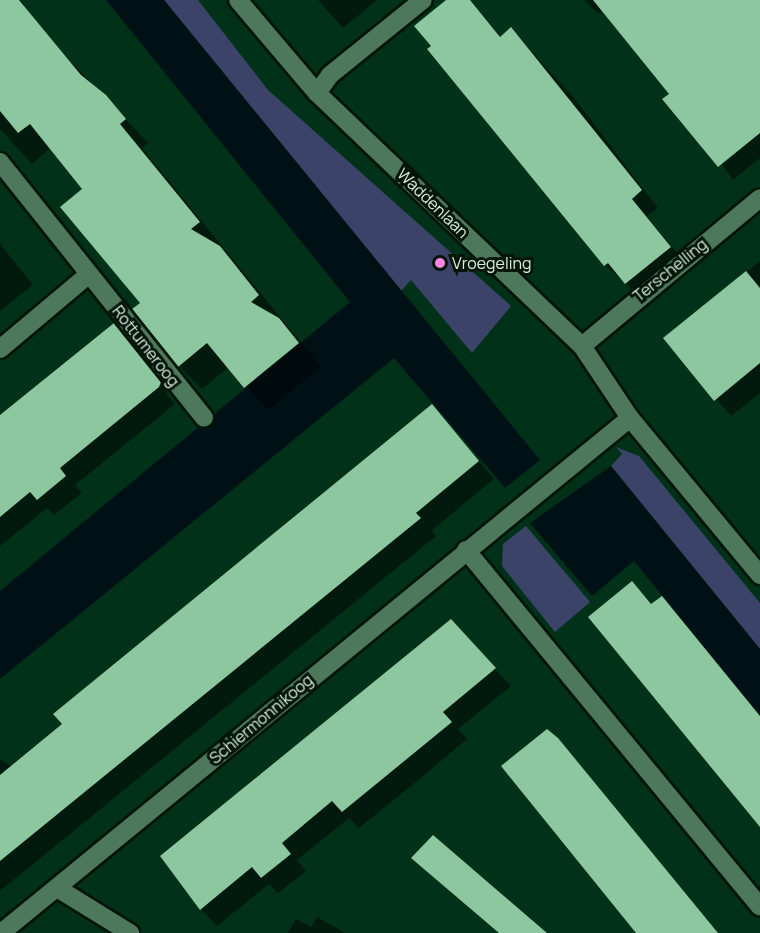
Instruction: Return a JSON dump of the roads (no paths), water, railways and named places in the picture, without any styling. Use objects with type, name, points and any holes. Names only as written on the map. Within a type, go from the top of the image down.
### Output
[{"type":"street","name":"Waddenlaan","points":[[238,0],[317,93],[582,346],[630,418],[760,575]]},
{"type":"street","points":[[317,93],[330,75],[423,0]]},
{"type":"street","name":"Rottumeroog","points":[[0,162],[204,418]]},
{"type":"street","name":"Terschelling","points":[[582,346],[760,198]]},
{"type":"street","points":[[0,349],[89,274]]},
{"type":"street","name":"Schiermonnikoog","points":[[1,933],[630,418]]},
{"type":"street","points":[[466,550],[760,907]]},
{"type":"street","points":[[57,888],[130,933]]},
{"type":"place","name":"Vroegeling","points":[[440,263]]}]
